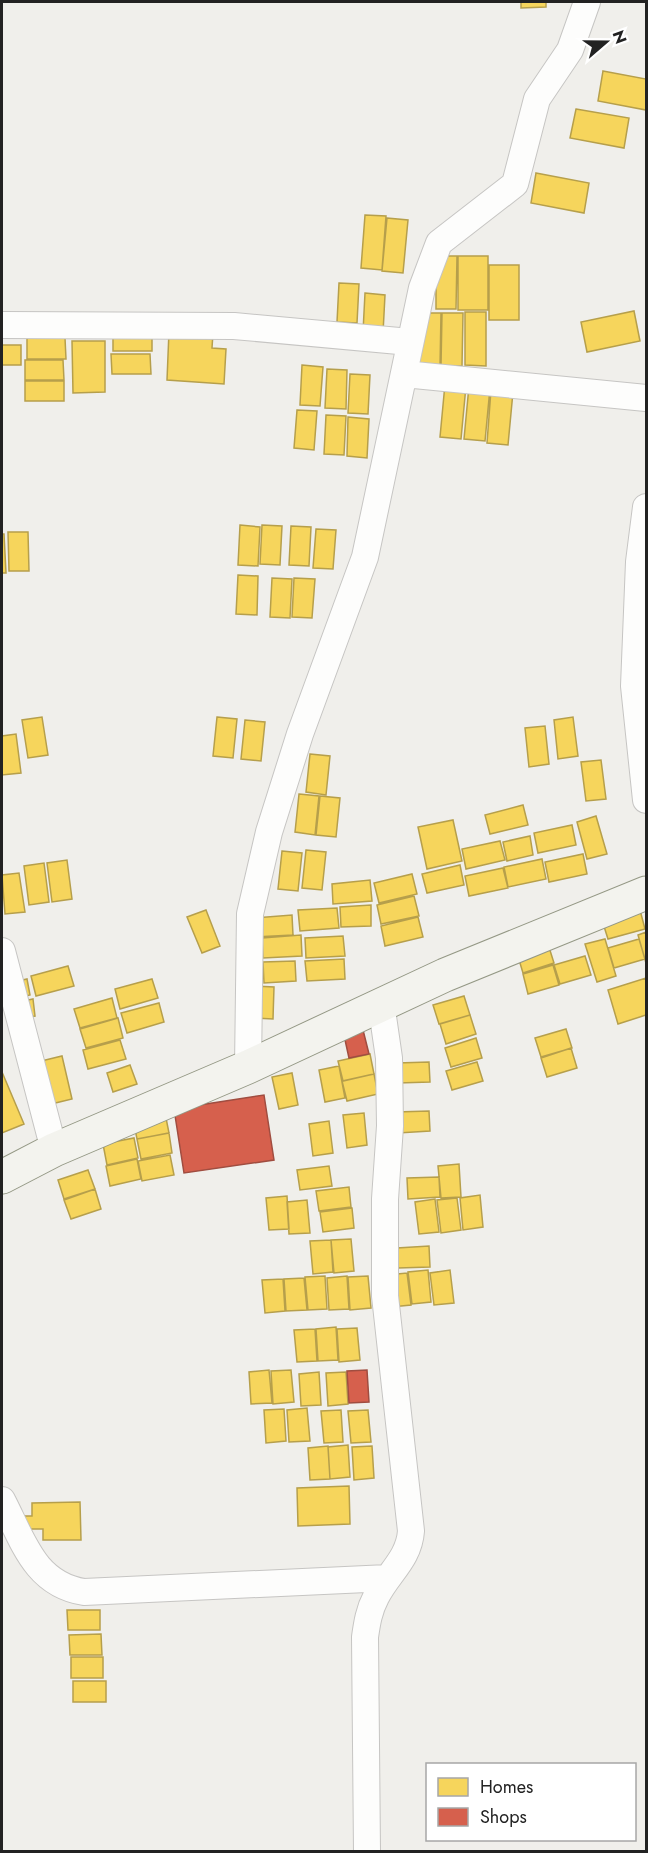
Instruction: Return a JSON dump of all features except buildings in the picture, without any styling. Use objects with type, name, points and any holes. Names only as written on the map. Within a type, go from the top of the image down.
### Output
[{"type":"street","points":[[248,1067],[250,914],[269,832],[300,734],[365,557],[422,288],[436,248],[444,237],[515,184],[537,99],[570,50],[587,2]]},
{"type":"street","points":[[2,325],[234,327],[410,342]]},
{"type":"street","points":[[404,374],[646,398]]},
{"type":"street","points":[[646,507],[639,562],[634,686],[646,800]]},
{"type":"street","points":[[2,1177],[54,1150],[248,1067],[381,1003],[646,893]]},
{"type":"street","points":[[2,951],[54,1150]]},
{"type":"street","points":[[367,1851],[365,1637],[368,1616],[388,1578],[406,1554],[411,1531],[385,1296],[385,1199],[390,1126],[389,1058],[381,1003]]},
{"type":"street","points":[[2,1500],[44,1575],[72,1590],[84,1592],[388,1578]]}]
